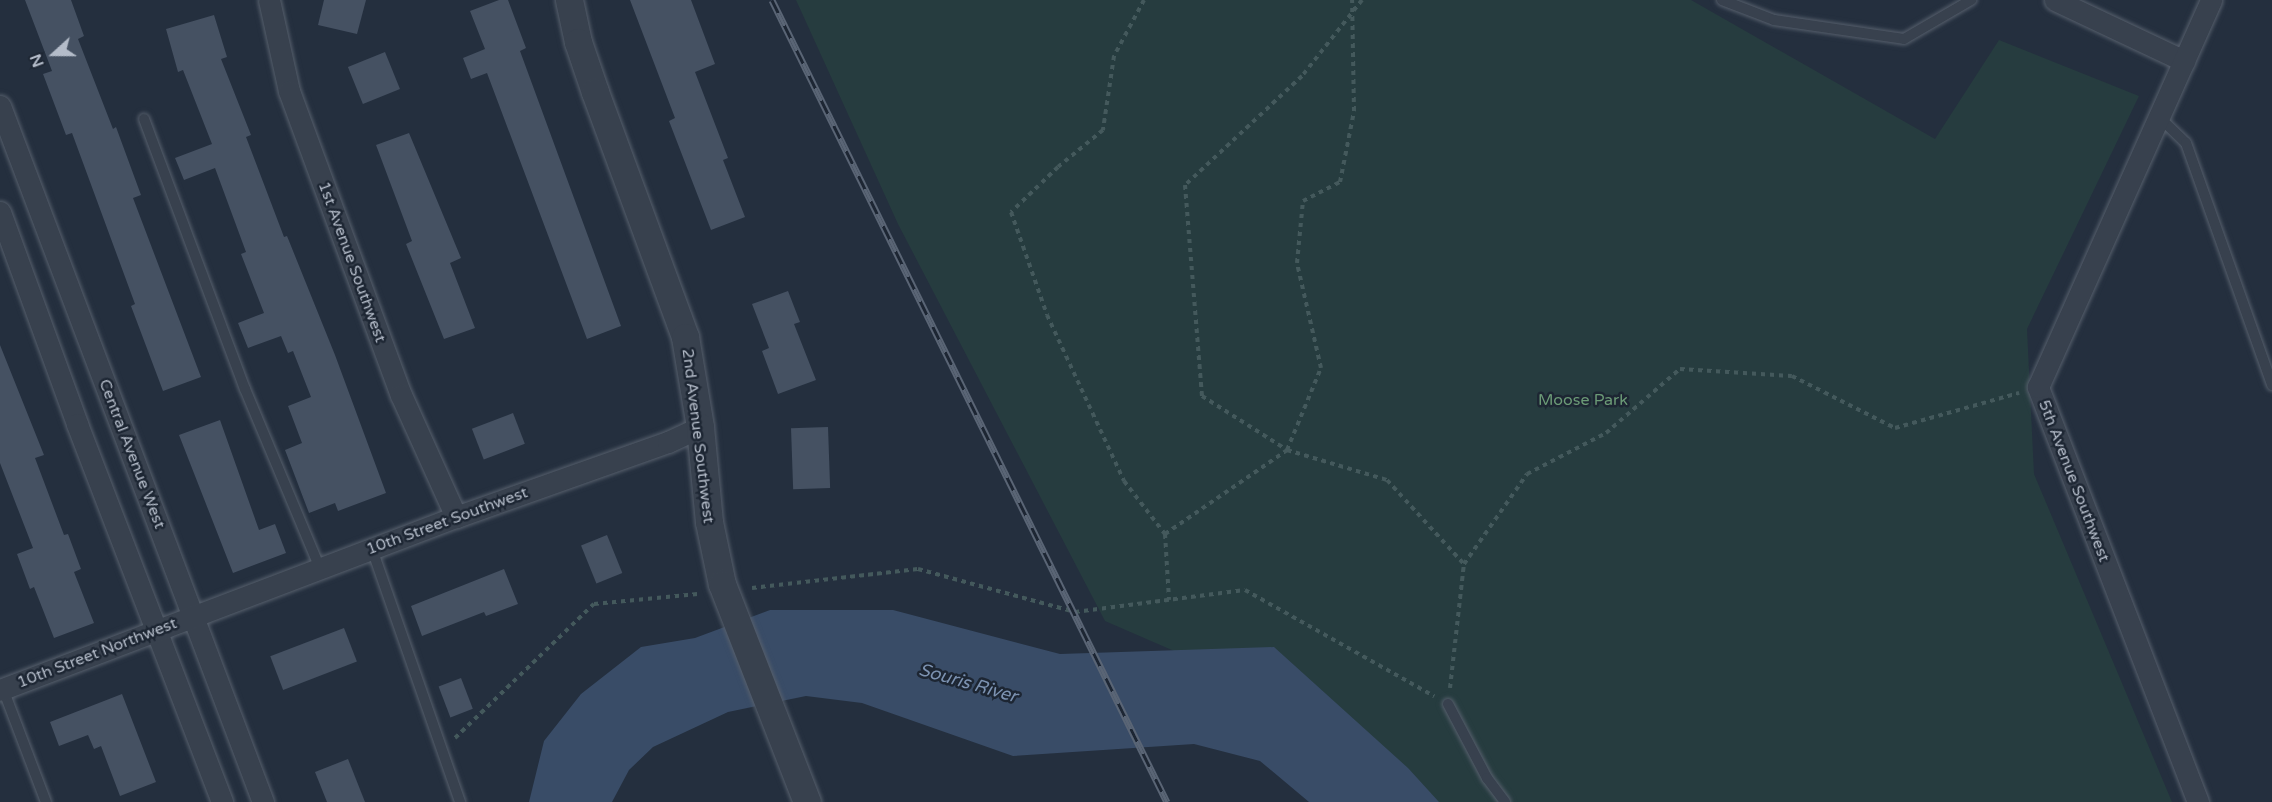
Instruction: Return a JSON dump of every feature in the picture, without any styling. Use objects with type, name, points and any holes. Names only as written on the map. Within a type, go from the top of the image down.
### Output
[{"type":"street","name":"1st Avenue Southwest","points":[[269,0],[289,91],[401,394],[456,517]]},
{"type":"street","name":"2nd Avenue Southwest","points":[[569,0],[578,42],[595,93],[686,337],[700,427],[709,522],[722,584],[807,802]]},
{"type":"street","points":[[2055,0],[2184,61]]},
{"type":"street","name":"5th Avenue Southwest","points":[[2198,802],[2038,387],[2211,0]]},
{"type":"street","name":"Central Avenue West","points":[[0,106],[263,802]]},
{"type":"street","points":[[0,212],[77,424],[158,630],[222,802]]},
{"type":"street","name":"10th Street Southwest","points":[[194,616],[456,517],[668,442],[700,427]]},
{"type":"street","name":"10th Street Northwest","points":[[1,689],[194,616]]},
{"type":"lane","points":[[1722,0],[1774,20],[1904,39],[1971,0]]},
{"type":"lane","points":[[2159,117],[2186,143],[2272,386]]},
{"type":"lane","points":[[144,119],[245,389],[320,568]]},
{"type":"lane","points":[[372,549],[460,802]]},
{"type":"lane","points":[[1,689],[46,802]]},
{"type":"lane","points":[[1448,704],[1487,778],[1505,802]]},
{"type":"path","points":[[1144,0],[1114,56],[1103,130],[1058,167],[1011,212],[1047,315],[1124,482],[1165,534],[1169,600]]},
{"type":"path","points":[[1165,534],[1287,450],[1320,368],[1297,263],[1303,201],[1340,182],[1354,111],[1354,10],[1352,0]]},
{"type":"path","points":[[1362,0],[1302,76],[1185,185],[1202,396],[1287,450],[1387,480],[1464,564]]},
{"type":"path","points":[[442,751],[594,604],[696,595],[722,584],[752,588],[918,569],[1075,612],[1245,590],[1448,704],[1464,564],[1527,474],[1606,433],[1680,369],[1792,376],[1895,428],[2038,387]]},
{"type":"green space","name":"Moose Park","points":[[796,0],[1691,0],[1935,139],[1999,40],[2139,96],[2027,329],[2034,474],[2172,802],[1435,802],[1354,729],[1105,621],[898,224]]},
{"type":"water","name":"Souris River","points":[[770,610],[893,610],[1060,654],[1274,647],[1408,768],[1439,802],[1309,802],[1260,761],[1194,744],[1013,756],[862,703],[806,696],[728,712],[653,747],[629,770],[612,802],[529,802],[544,741],[581,694],[641,647],[695,638]]},
{"type":"building","points":[[25,0],[71,0],[84,36],[78,39],[113,129],[116,127],[141,195],[133,198],[201,377],[163,391],[131,306],[135,304],[72,133],[66,135],[43,74],[52,71]]},
{"type":"building","points":[[324,0],[366,0],[357,34],[318,25]]},
{"type":"building","points":[[499,0],[508,0],[526,48],[520,51],[621,326],[587,339],[487,73],[471,79],[463,58],[485,49],[470,11]]},
{"type":"building","points":[[630,0],[691,0],[715,64],[695,72],[728,158],[723,160],[745,217],[711,230],[669,121],[675,118]]},
{"type":"building","points":[[214,15],[227,57],[221,59],[251,135],[246,137],[284,237],[287,236],[335,355],[386,493],[338,511],[335,503],[309,513],[285,450],[302,443],[288,406],[311,397],[293,351],[288,353],[281,336],[248,348],[238,323],[264,313],[241,254],[246,252],[215,168],[184,180],[175,158],[212,144],[183,70],[178,72],[166,29]]},
{"type":"building","points":[[385,52],[400,89],[363,104],[348,67]]},
{"type":"building","points":[[409,133],[461,258],[450,263],[475,328],[444,339],[406,244],[412,241],[376,145]]},
{"type":"building","points":[[788,291],[800,322],[794,324],[816,380],[778,394],[762,351],[769,348],[752,304]]},
{"type":"building","points":[[0,345],[44,455],[35,458],[64,535],[68,534],[81,569],[74,572],[94,623],[54,638],[34,587],[30,589],[17,554],[33,548],[0,463]]},
{"type":"building","points":[[513,413],[525,444],[484,460],[472,429]]},
{"type":"building","points":[[220,420],[259,530],[275,524],[286,553],[233,573],[179,435]]},
{"type":"building","points":[[828,427],[830,488],[793,489],[791,428]]},
{"type":"building","points":[[607,535],[622,573],[596,584],[581,545]]},
{"type":"building","points":[[504,569],[518,604],[486,616],[484,612],[422,636],[411,606]]},
{"type":"building","points":[[344,628],[357,662],[283,690],[270,656]]},
{"type":"building","points":[[461,678],[473,709],[450,717],[439,687]]},
{"type":"building","points":[[122,694],[156,782],[120,796],[101,746],[94,749],[88,735],[59,746],[50,722]]},
{"type":"building","points":[[348,759],[365,802],[327,802],[315,772]]},
{"type":"railway","points":[[772,0],[1167,802]]}]
